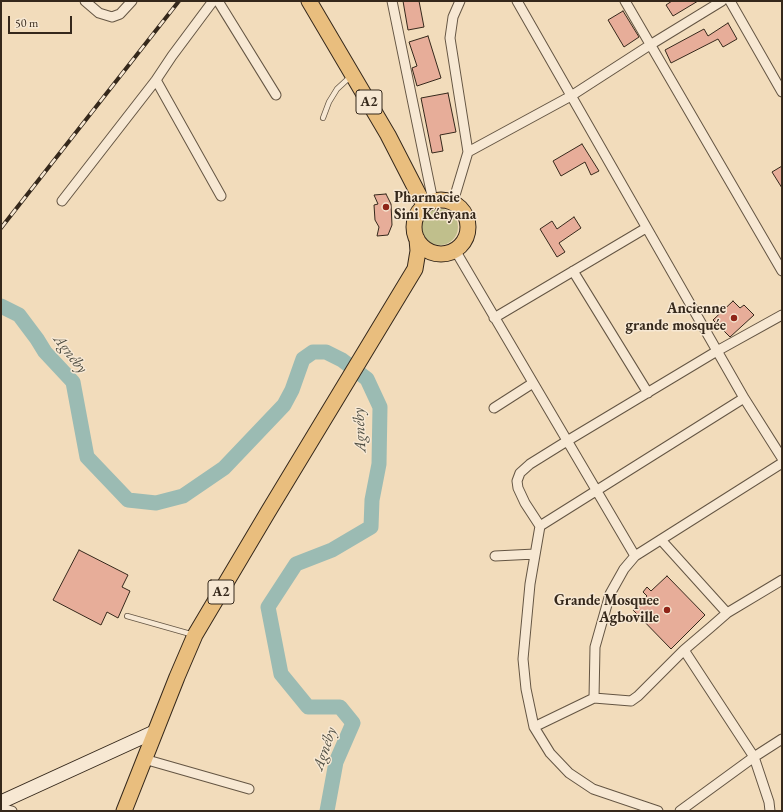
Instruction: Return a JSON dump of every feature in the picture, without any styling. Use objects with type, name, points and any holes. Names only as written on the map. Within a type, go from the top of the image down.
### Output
[{"type":"main road","name":"A2","points":[[309,1],[429,203]]},
{"type":"main road","points":[[446,200],[453,202],[464,214],[468,229],[464,241],[455,250],[441,254],[427,250],[417,239],[414,230],[414,221],[418,212],[429,203],[446,200]]},
{"type":"main road","name":"A2","points":[[415,269],[418,250],[417,239]]},
{"type":"main road","name":"A2","points":[[124,811],[154,732],[195,635],[415,269],[429,258],[441,254]]},
{"type":"street","points":[[85,1],[99,13],[112,17],[120,14],[132,1]]},
{"type":"street","points":[[62,201],[156,80],[213,1]]},
{"type":"street","points":[[218,1],[276,96]]},
{"type":"street","points":[[392,1],[429,203]]},
{"type":"street","points":[[453,202],[468,152],[450,38],[453,17],[460,1]]},
{"type":"street","points":[[517,1],[744,398],[782,458]]},
{"type":"street","points":[[625,1],[782,271]]},
{"type":"street","points":[[468,152],[571,96],[722,1]]},
{"type":"street","points":[[730,1],[782,92]]},
{"type":"street","points":[[156,80],[221,196]]},
{"type":"street","points":[[494,318],[646,228]]},
{"type":"street","points":[[455,250],[635,556]]},
{"type":"street","points":[[573,271],[648,393]]},
{"type":"street","points":[[658,811],[594,789],[569,773],[550,753],[534,727],[526,689],[523,659],[525,627],[540,526],[525,503],[518,488],[517,481],[520,473],[530,464],[717,351],[782,315]]},
{"type":"street","points":[[494,408],[534,383]]},
{"type":"street","points":[[540,526],[744,398]]},
{"type":"street","points":[[594,698],[595,648],[610,594],[624,569],[635,556],[782,463]]},
{"type":"street","points":[[662,540],[727,613]]},
{"type":"street","points":[[495,556],[535,554]]},
{"type":"street","points":[[534,727],[594,698],[631,701],[638,696],[684,650],[727,613],[782,580]]},
{"type":"street","points":[[684,650],[754,757],[769,802],[770,811]]},
{"type":"street","points":[[1,802],[154,732]]},
{"type":"street","points":[[680,811],[754,757],[782,739]]},
{"type":"street","points":[[144,759],[249,789]]},
{"type":"street","points":[[1,808],[12,811]]},
{"type":"lane","points":[[323,118],[329,102],[337,89],[352,74]]},
{"type":"lane","points":[[127,616],[195,635]]},
{"type":"shaded area","points":[[444,209],[453,214],[457,220],[457,234],[453,240],[444,245],[436,245],[427,240],[423,234],[422,223],[427,214],[433,210]]},
{"type":"building","points":[[403,1],[419,1],[424,27],[408,30]]},
{"type":"building","points":[[672,1],[698,1],[673,16],[666,5]]},
{"type":"building","points":[[623,11],[639,37],[624,47],[608,20]]},
{"type":"building","points":[[728,23],[737,39],[723,47],[718,39],[671,63],[665,50],[704,29],[708,36]]},
{"type":"building","points":[[428,36],[441,78],[417,86],[412,68],[417,66],[409,42]]},
{"type":"building","points":[[448,93],[456,132],[440,135],[443,151],[432,153],[421,98]]},
{"type":"building","points":[[582,144],[599,171],[591,175],[585,162],[561,176],[553,161]]},
{"type":"building","points":[[782,166],[782,188],[772,172]]},
{"type":"building","points":[[386,194],[391,204],[392,225],[388,235],[377,236],[379,227],[375,220],[374,205],[378,204],[374,195]]},
{"type":"building","points":[[574,217],[581,228],[559,243],[565,252],[557,257],[540,229],[552,221],[557,229]]},
{"type":"building","name":"Ancienne grande mosquée","points":[[733,301],[740,308],[744,305],[754,315],[730,337],[713,320]]},
{"type":"building","points":[[79,550],[128,575],[122,587],[130,591],[118,618],[107,612],[101,625],[53,600]]},
{"type":"building","name":"Grande Mosquee Agboville","points":[[667,576],[705,615],[671,649],[633,610],[647,596],[643,592],[647,587],[651,591]]},
{"type":"waterway","name":"Agnéby","points":[[1,306],[19,315],[45,352],[73,382],[87,457],[128,500],[156,503],[183,496],[224,468],[284,405],[292,390],[303,359],[313,352],[326,352],[342,360],[367,379],[380,407],[379,464],[372,500],[371,527],[332,550],[296,564],[268,607],[281,674],[308,707],[340,707],[353,723],[336,762],[327,811]]},
{"type":"railway","points":[[1,228],[179,1]]},
{"type":"place","name":"Pharmacie Sini Kényana","points":[[386,207]]},
{"type":"place","name":"Ancienne grande mosquée","points":[[734,318]]},
{"type":"place","name":"Grande Mosquee Agboville","points":[[667,610]]}]
